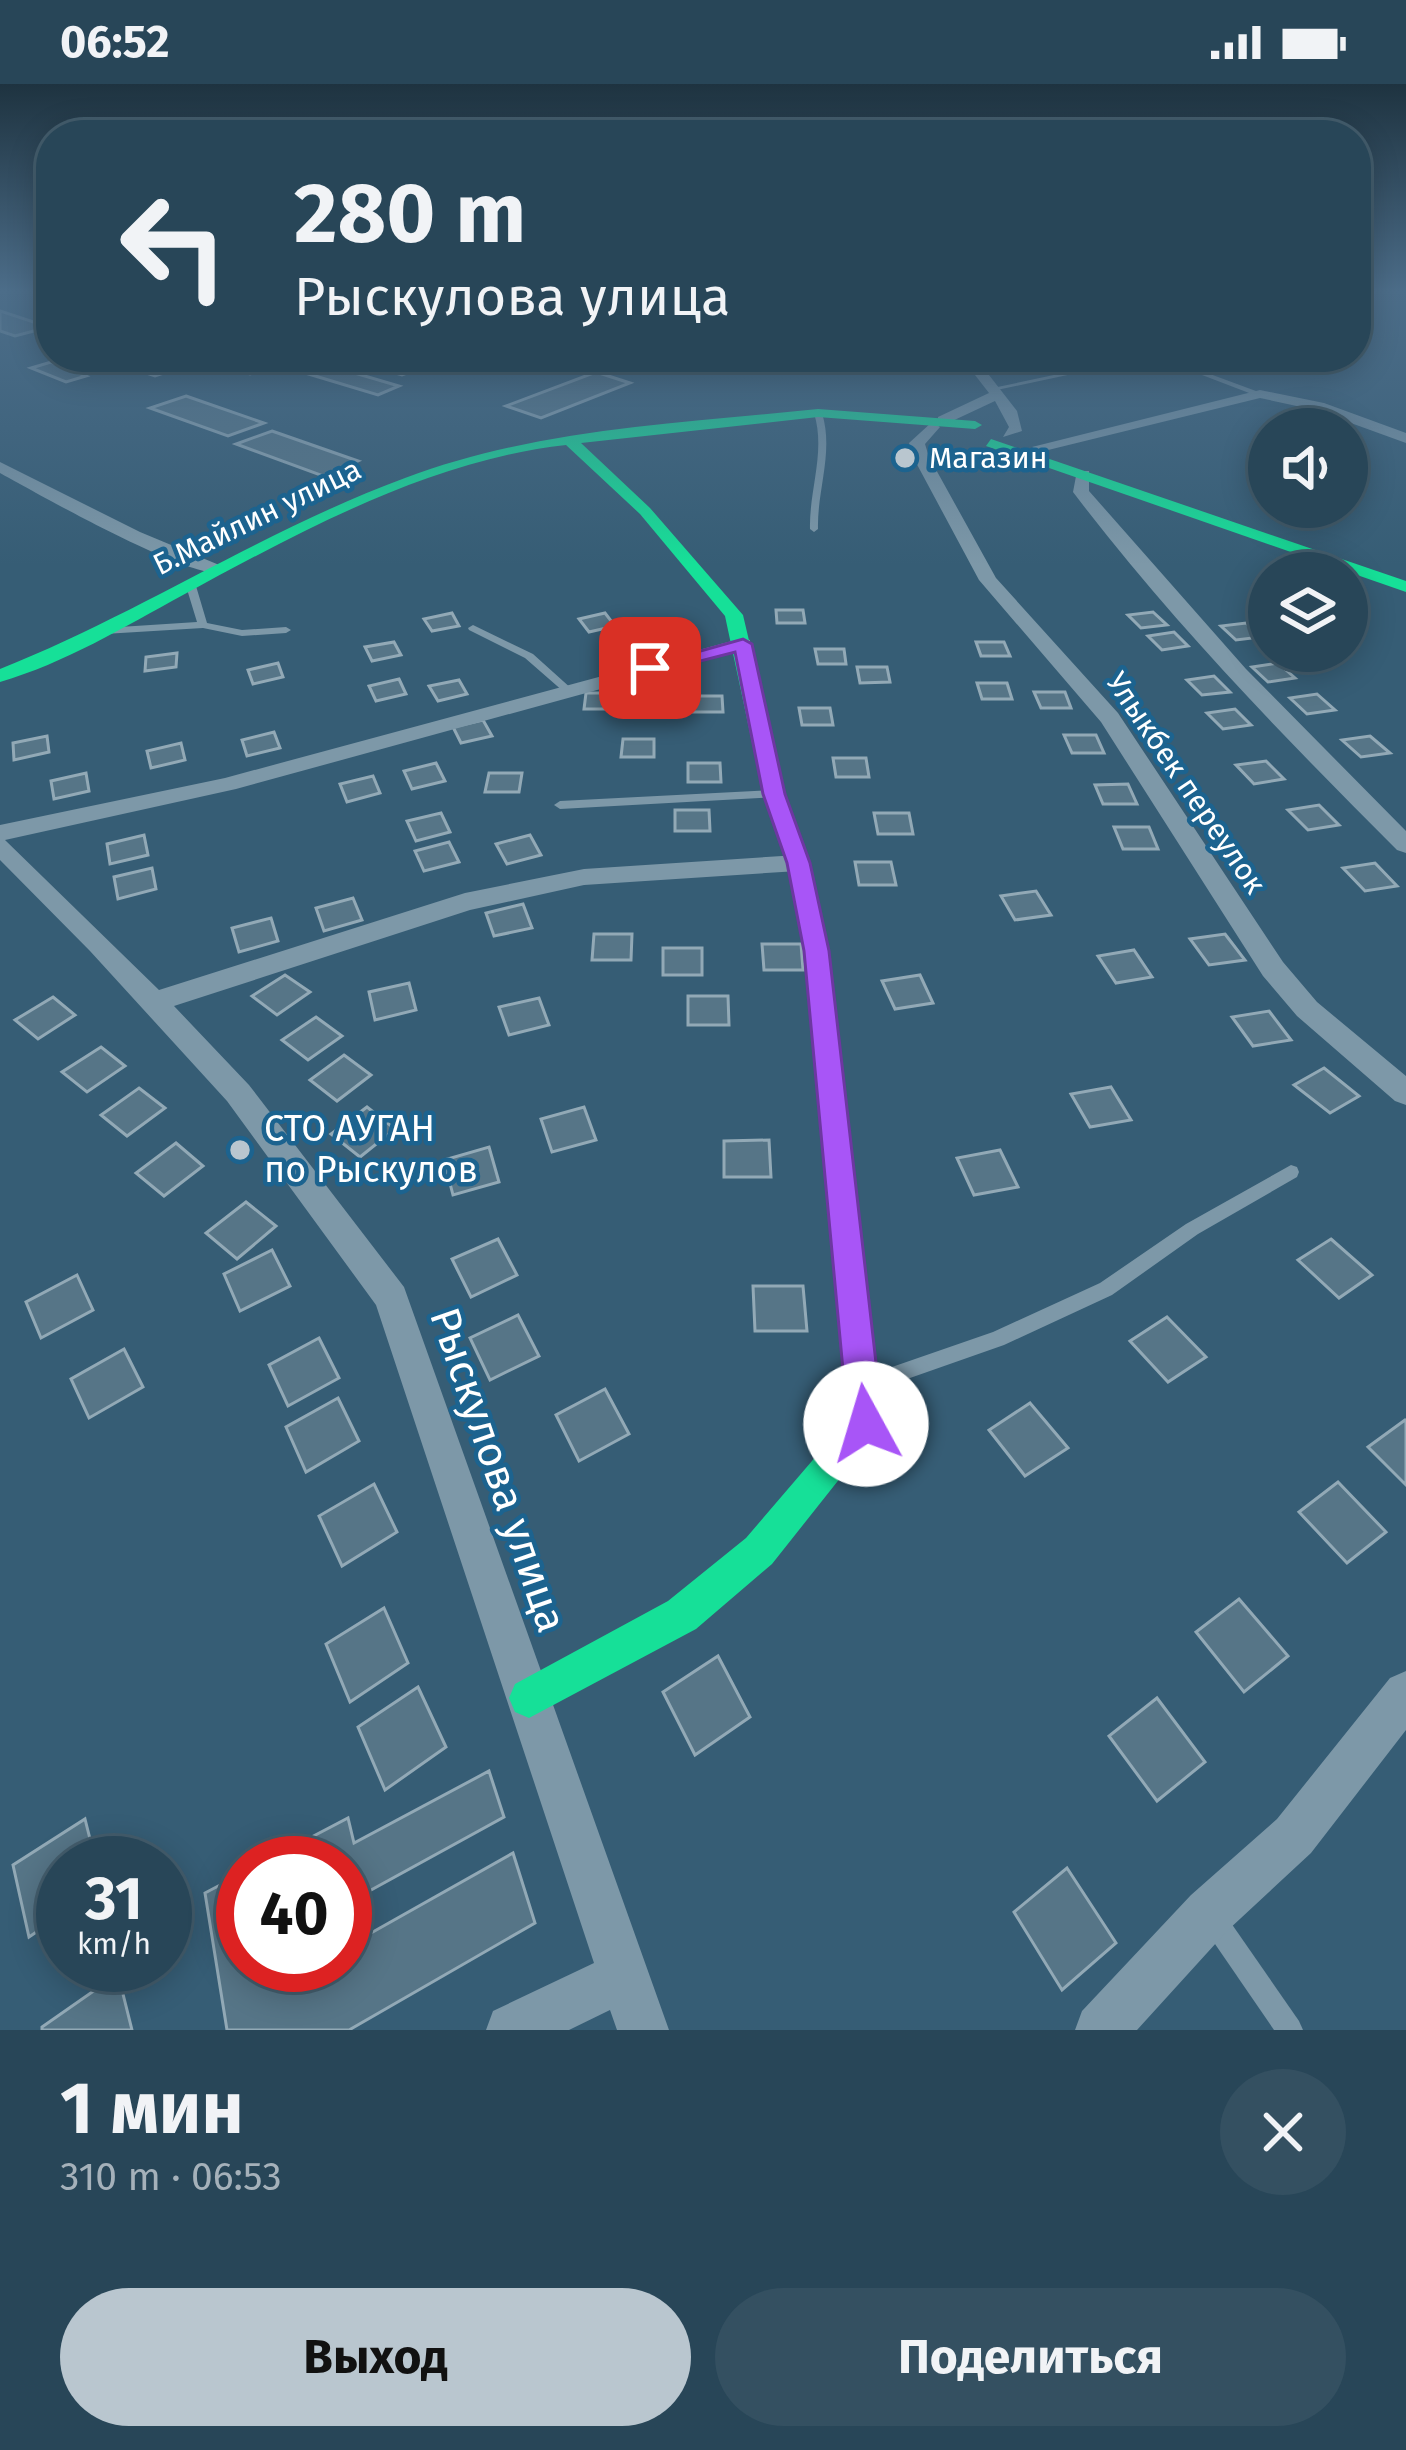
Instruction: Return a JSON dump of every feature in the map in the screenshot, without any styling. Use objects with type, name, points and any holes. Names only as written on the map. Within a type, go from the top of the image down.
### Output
[{"type":"street","points":[[966,430],[995,392],[988,383]]},
{"type":"street","name":"Улыкбек переулок","points":[[995,392],[1016,425],[966,430],[917,443],[988,580],[1111,718],[1273,969],[1307,1009],[1406,1093]]},
{"type":"street","points":[[1040,446],[1259,394],[1318,406],[1406,438]]},
{"type":"street","name":"Б.Майлин улица","points":[[0,676],[73,647],[279,536],[412,480],[526,446],[818,413],[966,430]]},
{"type":"street","points":[[966,430],[1040,446],[1406,574]]},
{"type":"street","points":[[966,430],[1406,587]]},
{"type":"street","points":[[529,1698],[682,1615],[759,1551],[866,1424],[817,951],[798,863],[774,794],[743,644],[734,615],[645,511],[567,438]]},
{"type":"street","points":[[0,467],[134,536],[217,571]]},
{"type":"street","points":[[1083,474],[1081,492],[1158,587],[1321,763],[1406,845]]},
{"type":"street","points":[[0,833],[228,784],[743,644]]},
{"type":"street","name":"Рыскулова улица","points":[[0,846],[238,1093],[391,1298],[643,2030]]},
{"type":"street","points":[[154,1002],[485,898],[584,877],[798,863]]},
{"type":"street","points":[[1101,2030],[1209,1912],[1294,1836],[1406,1694]]},
{"type":"street","points":[[512,2030],[624,1976]]},
{"type":"lane","points":[[995,392],[1037,383]]},
{"type":"lane","points":[[1227,383],[1259,394]]},
{"type":"lane","points":[[814,529],[812,503],[828,448],[818,413]]},
{"type":"lane","points":[[191,586],[203,625]]},
{"type":"lane","points":[[97,631],[203,625],[242,633],[286,630]]},
{"type":"lane","points":[[472,628],[529,656],[568,690]]},
{"type":"lane","points":[[560,805],[774,794]]},
{"type":"lane","points":[[861,1386],[998,1339],[1106,1289],[1192,1228],[1292,1172]]},
{"type":"lane","points":[[1209,1912],[1290,2030]]},
{"type":"building","points":[[338,383],[399,386],[378,395]]},
{"type":"building","points":[[567,383],[630,383],[541,418],[506,406]]},
{"type":"building","points":[[186,396],[264,423],[228,436],[150,408]]},
{"type":"building","points":[[272,431],[358,461],[323,476],[236,444]]},
{"type":"building","points":[[776,610],[803,610],[805,623],[777,623]]},
{"type":"building","points":[[1153,612],[1167,625],[1141,628],[1128,615]]},
{"type":"building","points":[[452,613],[459,626],[432,631],[424,619]]},
{"type":"building","points":[[605,613],[615,626],[589,632],[579,619]]},
{"type":"building","points":[[1246,623],[1248,639],[1236,640],[1221,626]]},
{"type":"building","points":[[1174,632],[1188,646],[1162,650],[1148,636]]},
{"type":"building","points":[[394,642],[401,655],[372,661],[365,647]]},
{"type":"building","points":[[976,642],[1004,642],[1010,656],[981,656]]},
{"type":"building","points":[[815,649],[844,649],[846,664],[818,664]]},
{"type":"building","points":[[177,653],[176,667],[145,671],[146,657]]},
{"type":"building","points":[[278,663],[283,677],[253,684],[248,670]]},
{"type":"building","points":[[857,667],[887,667],[890,682],[860,683]]},
{"type":"building","points":[[1257,672],[1288,672],[1295,678],[1268,682]]},
{"type":"building","points":[[1214,676],[1230,692],[1202,695],[1187,680]]},
{"type":"building","points":[[399,679],[406,694],[376,701],[369,686]]},
{"type":"building","points":[[459,680],[467,694],[438,701],[429,686]]},
{"type":"building","points":[[977,683],[1007,683],[1012,699],[982,699]]},
{"type":"building","points":[[1034,692],[1065,692],[1071,708],[1041,708]]},
{"type":"building","points":[[586,693],[616,693],[615,709],[584,709]]},
{"type":"building","points":[[1317,694],[1335,710],[1307,714],[1290,698]]},
{"type":"building","points":[[692,696],[722,696],[723,712],[691,712]]},
{"type":"building","points":[[799,708],[830,708],[833,725],[802,725]]},
{"type":"building","points":[[1235,709],[1251,725],[1223,729],[1207,713]]},
{"type":"building","points":[[483,720],[492,736],[461,743],[453,727]]},
{"type":"building","points":[[274,732],[280,748],[247,756],[242,740]]},
{"type":"building","points":[[1064,735],[1096,735],[1104,753],[1072,753]]},
{"type":"building","points":[[47,736],[49,752],[14,760],[13,743]]},
{"type":"building","points":[[1370,736],[1390,753],[1361,757],[1342,740]]},
{"type":"building","points":[[623,739],[654,739],[654,757],[621,757]]},
{"type":"building","points":[[181,743],[185,760],[151,768],[147,751]]},
{"type":"building","points":[[833,758],[866,758],[869,777],[836,777]]},
{"type":"building","points":[[1266,761],[1284,779],[1254,784],[1236,765]]},
{"type":"building","points":[[436,763],[445,781],[412,789],[404,771]]},
{"type":"building","points":[[688,763],[720,763],[721,782],[688,782]]},
{"type":"building","points":[[86,773],[89,791],[54,799],[51,781]]},
{"type":"building","points":[[489,773],[522,773],[519,792],[485,792]]},
{"type":"building","points":[[373,776],[380,793],[347,802],[340,784]]},
{"type":"building","points":[[1128,784],[1137,804],[1103,804],[1095,785]]},
{"type":"building","points":[[1319,805],[1339,825],[1308,830],[1288,810]]},
{"type":"building","points":[[675,810],[709,810],[710,831],[675,831]]},
{"type":"building","points":[[441,813],[450,832],[416,841],[407,821]]},
{"type":"building","points":[[874,813],[909,813],[913,834],[878,834]]},
{"type":"building","points":[[1114,827],[1149,827],[1158,849],[1123,849]]},
{"type":"building","points":[[144,835],[148,855],[110,864],[107,844]]},
{"type":"building","points":[[530,835],[541,855],[507,864],[496,844]]},
{"type":"building","points":[[449,842],[459,862],[424,871],[415,851]]},
{"type":"building","points":[[855,862],[891,862],[896,885],[859,885]]},
{"type":"building","points":[[1375,863],[1397,886],[1365,891],[1343,868]]},
{"type":"building","points":[[152,868],[156,889],[118,899],[114,877]]},
{"type":"building","points":[[1036,891],[1051,915],[1015,920],[1001,896]]},
{"type":"building","points":[[353,898],[362,920],[324,931],[316,908]]},
{"type":"building","points":[[523,904],[532,928],[494,936],[486,913]]},
{"type":"building","points":[[271,918],[278,941],[239,952],[232,928]]},
{"type":"building","points":[[594,934],[632,934],[631,960],[592,960]]},
{"type":"building","points":[[1225,934],[1245,960],[1209,965],[1190,939]]},
{"type":"building","points":[[762,944],[801,944],[803,970],[764,970]]},
{"type":"building","points":[[663,948],[702,948],[702,975],[663,975]]},
{"type":"building","points":[[1134,950],[1152,977],[1116,983],[1098,956]]},
{"type":"building","points":[[285,975],[310,992],[277,1015],[252,996]]},
{"type":"building","points":[[920,975],[933,1003],[895,1009],[882,981]]},
{"type":"building","points":[[409,983],[416,1010],[375,1020],[369,992]]},
{"type":"building","points":[[688,996],[728,996],[729,1025],[688,1025]]},
{"type":"building","points":[[53,997],[75,1015],[38,1039],[15,1020]]},
{"type":"building","points":[[539,998],[549,1025],[509,1035],[499,1007]]},
{"type":"building","points":[[1269,1011],[1291,1040],[1253,1046],[1232,1017]]},
{"type":"building","points":[[316,1017],[342,1036],[308,1060],[282,1040]]},
{"type":"building","points":[[101,1047],[125,1066],[87,1092],[62,1072]]},
{"type":"building","points":[[344,1055],[371,1075],[337,1101],[310,1080]]},
{"type":"building","points":[[1324,1068],[1359,1096],[1330,1113],[1294,1085]]},
{"type":"building","points":[[1111,1087],[1131,1120],[1090,1127],[1071,1094]]},
{"type":"building","points":[[139,1088],[165,1108],[127,1136],[101,1115]]},
{"type":"building","points":[[367,1107],[395,1129],[360,1157],[331,1134]]},
{"type":"building","points":[[584,1107],[596,1140],[552,1152],[541,1119]]},
{"type":"building","points":[[769,1140],[771,1177],[724,1177],[724,1141]]},
{"type":"building","points":[[176,1143],[203,1166],[164,1196],[136,1173]]},
{"type":"building","points":[[489,1147],[499,1182],[453,1195],[444,1160]]},
{"type":"building","points":[[1000,1150],[1018,1187],[974,1195],[957,1158]]},
{"type":"building","points":[[246,1202],[276,1226],[237,1259],[206,1233]]},
{"type":"building","points":[[498,1239],[517,1275],[471,1297],[452,1259]]},
{"type":"building","points":[[1331,1239],[1372,1275],[1339,1298],[1298,1260]]},
{"type":"building","points":[[272,1250],[290,1286],[240,1311],[224,1274]]},
{"type":"building","points":[[77,1275],[93,1310],[41,1338],[26,1302]]},
{"type":"building","points":[[753,1286],[803,1286],[807,1331],[755,1331]]},
{"type":"building","points":[[518,1315],[539,1356],[490,1380],[470,1338]]},
{"type":"building","points":[[1167,1317],[1206,1357],[1168,1382],[1130,1341]]},
{"type":"building","points":[[319,1338],[339,1378],[288,1406],[269,1365]]},
{"type":"building","points":[[124,1349],[143,1387],[89,1418],[71,1379]]},
{"type":"building","points":[[605,1389],[629,1434],[579,1461],[556,1415]]},
{"type":"building","points":[[338,1398],[359,1441],[306,1472],[286,1427]]},
{"type":"building","points":[[1030,1403],[1068,1448],[1025,1476],[989,1430]]},
{"type":"building","points":[[1406,1421],[1406,1485],[1368,1447]]},
{"type":"building","points":[[1338,1482],[1386,1532],[1347,1563],[1299,1512]]},
{"type":"building","points":[[374,1484],[397,1532],[342,1566],[319,1516]]},
{"type":"building","points":[[1239,1599],[1288,1656],[1244,1692],[1196,1632]]},
{"type":"building","points":[[384,1608],[408,1663],[350,1702],[326,1644]]},
{"type":"building","points":[[718,1656],[750,1717],[695,1755],[663,1692]]},
{"type":"building","points":[[418,1687],[446,1747],[385,1790],[358,1727]]},
{"type":"building","points":[[1157,1698],[1205,1762],[1157,1801],[1109,1736]]},
{"type":"building","points":[[489,1771],[504,1817],[372,1890],[372,1836],[367,1836]]},
{"type":"building","points":[[348,1818],[352,1836],[314,1836]]},
{"type":"building","points":[[85,1819],[89,1836],[58,1836]]},
{"type":"building","points":[[36,1850],[36,1932],[29,1937],[13,1865]]},
{"type":"building","points":[[513,1853],[535,1923],[349,2030],[227,2030],[221,1992],[372,1992],[372,1932]]},
{"type":"building","points":[[1067,1868],[1116,1943],[1062,1990],[1014,1912]]},
{"type":"building","points":[[216,1887],[216,1962],[205,1893]]},
{"type":"building","points":[[92,1992],[122,1992],[132,2030],[42,2030]]},
{"type":"traffic: fast","points":[[0,676],[73,647],[279,536],[412,480],[526,445],[818,413],[975,425]]},
{"type":"traffic: fast","points":[[529,1698],[682,1615],[759,1551],[866,1424],[817,951],[798,863],[774,794],[734,615],[645,511],[567,438]]},
{"type":"traffic: fast","points":[[991,443],[1406,587]]},
{"type":"place","name":"Магазин","points":[[905,458]]},
{"type":"place","name":"СТО АУГАН по Рыскулов","points":[[240,1150]]},
{"type":"route","points":[[650,668],[743,644],[774,794],[798,863],[817,951],[866,1424]]}]
